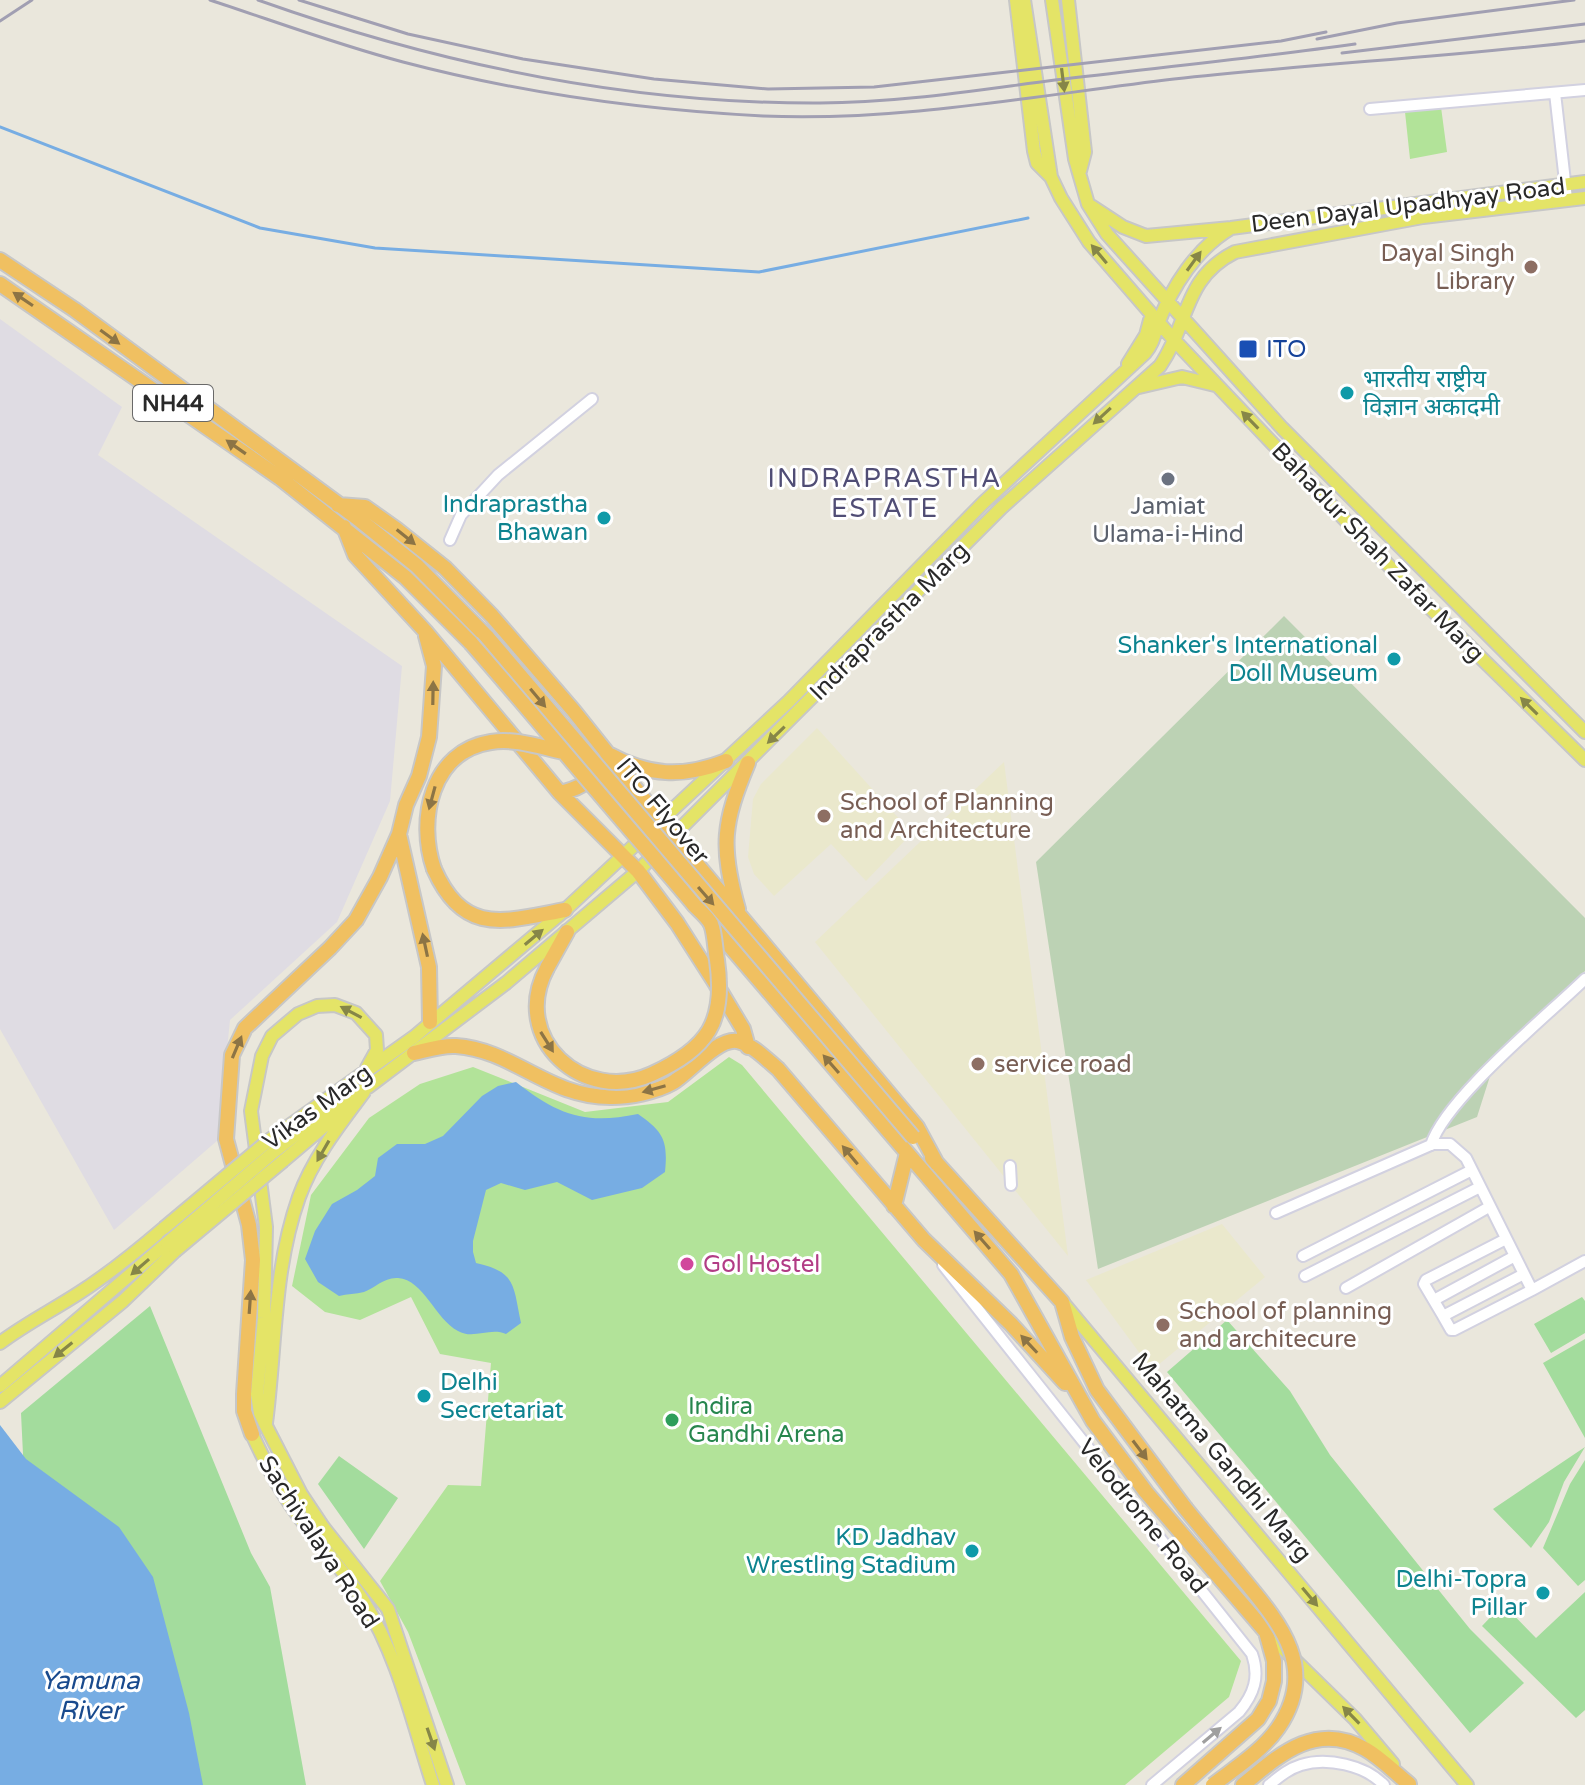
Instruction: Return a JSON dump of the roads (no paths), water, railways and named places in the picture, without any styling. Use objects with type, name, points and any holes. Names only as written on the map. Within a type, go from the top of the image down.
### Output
[{"type":"highway","name":"NH44","points":[[0,260],[75,310],[338,505]]},
{"type":"highway","name":"NH44","points":[[0,284],[280,478],[344,527]]},
{"type":"highway","name":"ITO Flyover","points":[[338,505],[417,566],[488,638],[907,1145]]},
{"type":"highway","points":[[338,505],[365,507],[445,568],[502,628],[917,1127],[937,1164]]},
{"type":"highway","name":"ITO Flyover","points":[[344,527],[405,577],[471,643],[711,924],[907,1145],[937,1164]]},
{"type":"highway","points":[[344,527],[355,555],[425,631],[560,793],[638,871],[677,923],[716,984],[743,1029],[748,1047]]},
{"type":"highway","points":[[259,1430],[244,1411],[261,1337],[251,1235],[226,1139],[232,1055],[245,1028],[356,920],[380,877],[399,834],[429,737],[434,701],[434,666],[425,631]]},
{"type":"highway","points":[[564,752],[522,742],[492,741],[465,750],[448,765],[436,782],[427,819],[428,853],[441,886],[462,910],[475,916],[501,920],[565,910]]},
{"type":"highway","points":[[608,754],[634,767],[665,772],[698,771],[726,761]]},
{"type":"highway","points":[[560,793],[577,789],[594,777],[608,754]]},
{"type":"highway","points":[[740,915],[726,869],[726,826],[748,763]]},
{"type":"highway","points":[[399,834],[429,967],[430,1022]]},
{"type":"highway","points":[[567,932],[547,968],[538,994],[536,1012],[543,1038],[553,1052],[574,1071],[599,1082],[643,1078],[672,1065],[707,1034],[718,1012],[721,991],[711,924]]},
{"type":"highway","points":[[414,1053],[456,1046],[480,1051],[566,1091],[613,1097],[670,1084],[720,1044],[737,1041],[778,1069],[924,1240],[1011,1324],[1081,1401]]},
{"type":"highway","points":[[894,1206],[907,1145]]},
{"type":"highway","points":[[907,1145],[1011,1274],[1081,1401],[1146,1492],[1266,1632],[1275,1672],[1269,1701],[1258,1719],[1183,1785]]},
{"type":"highway","name":"Mahatma Gandhi Marg","points":[[937,1164],[1062,1302]]},
{"type":"highway","points":[[1062,1302],[1072,1337],[1097,1390],[1138,1449],[1271,1612],[1289,1642],[1295,1677],[1287,1712],[1267,1741],[1213,1785]]},
{"type":"highway","points":[[1243,1785],[1280,1755],[1307,1740],[1340,1740],[1364,1749],[1410,1785]]},
{"type":"main road","points":[[1006,0],[1019,18]]},
{"type":"main road","points":[[1016,0],[1034,151],[1037,163],[1051,177]]},
{"type":"main road","points":[[1024,0],[1051,177],[1089,242],[1154,318]]},
{"type":"main road","points":[[1079,174],[1085,152],[1068,0],[1053,1],[1068,124],[1079,174],[1088,204],[1107,234],[1168,304]]},
{"type":"main road","name":"Deen Dayal Upadhyay Road","points":[[1088,204],[1123,227],[1146,236],[1231,228],[1585,182]]},
{"type":"main road","name":"Deen Dayal Upadhyay Road","points":[[1174,340],[1190,298],[1204,274],[1215,263],[1235,252],[1423,217],[1585,198]]},
{"type":"main road","name":"Indraprastha Marg","points":[[624,856],[832,658],[983,503],[1150,348],[1154,318],[1168,304],[1197,256],[1231,228]]},
{"type":"main road","name":"Bahadur Shah Zafar Marg","points":[[1168,304],[1342,489],[1585,732]]},
{"type":"main road","name":"Bahadur Shah Zafar Marg","points":[[1154,318],[1413,591],[1585,760]]},
{"type":"main road","name":"Indraprastha Marg","points":[[638,871],[1001,508],[1160,366],[1174,340]]},
{"type":"main road","points":[[1130,390],[1182,377],[1218,386]]},
{"type":"main road","name":"Vikas Marg","points":[[0,1386],[363,1074],[565,910],[624,856]]},
{"type":"main road","name":"Vikas Marg","points":[[0,1343],[21,1327],[80,1293],[314,1120],[368,1087],[414,1053],[506,983],[638,871]]},
{"type":"main road","points":[[259,1430],[266,1227],[251,1111],[262,1056],[267,1043],[279,1029],[303,1011],[323,1005],[341,1006],[362,1018],[376,1035],[377,1050],[363,1074]]},
{"type":"main road","points":[[261,1337],[300,1194],[335,1132],[368,1087]]},
{"type":"main road","name":"Vikas Marg","points":[[0,1402],[123,1301],[275,1151]]},
{"type":"main road","name":"Mahatma Gandhi Marg","points":[[1062,1302],[1467,1785]]},
{"type":"main road","name":"Sachivalaya Road","points":[[259,1430],[283,1457],[308,1505],[346,1565],[392,1660],[433,1785]]},
{"type":"main road","name":"Sachivalaya Road","points":[[259,1430],[267,1466],[298,1514],[383,1602],[447,1785]]},
{"type":"main road","points":[[267,1466],[283,1457]]},
{"type":"main road","points":[[368,1610],[383,1602]]},
{"type":"main road","points":[[1266,1632],[1355,1719],[1410,1785]]},
{"type":"street","points":[[1370,109],[1585,90]]},
{"type":"street","points":[[1555,93],[1567,199]]},
{"type":"street","points":[[450,540],[461,515],[498,475],[592,399]]},
{"type":"street","points":[[1431,1145],[1434,1134],[1468,1090],[1585,979]]},
{"type":"street","points":[[1276,1213],[1431,1145],[1450,1144],[1459,1150],[1472,1170],[1532,1290]]},
{"type":"street","points":[[1010,1166],[1011,1185]]},
{"type":"street","points":[[1303,1256],[1472,1170]]},
{"type":"street","points":[[1305,1276],[1480,1187]]},
{"type":"street","points":[[1346,1288],[1489,1207]]},
{"type":"street","points":[[1506,1239],[1426,1280],[1424,1284],[1451,1330],[1585,1261]]},
{"type":"street","name":"Velodrome Road","points":[[924,1240],[989,1327],[1252,1654],[1257,1673],[1247,1703],[1152,1785]]},
{"type":"street","points":[[1434,1300],[1515,1256]]},
{"type":"street","points":[[1443,1316],[1524,1274]]},
{"type":"street","points":[[1269,1785],[1285,1771],[1303,1764],[1351,1765],[1384,1785]]},
{"type":"water","points":[[516,1082],[559,1110],[573,1114],[602,1118],[638,1114],[654,1126],[662,1138],[666,1152],[665,1172],[642,1188],[592,1200],[557,1182],[525,1190],[501,1183],[486,1190],[473,1252],[476,1263],[499,1271],[511,1282],[521,1323],[506,1334],[458,1331],[407,1280],[388,1279],[364,1292],[339,1296],[318,1282],[305,1259],[315,1231],[332,1204],[375,1176],[378,1158],[397,1144],[425,1144],[443,1136],[482,1096],[498,1086]]},
{"type":"water","name":"Yamuna River","points":[[0,1425],[26,1459],[119,1527],[153,1577],[189,1713],[203,1785],[0,1785]]},
{"type":"waterway","points":[[0,127],[260,228],[375,248],[759,272],[1028,218]]},
{"type":"railway","points":[[0,21],[32,0]]},
{"type":"railway","points":[[210,0],[379,55],[492,83],[627,104],[763,116],[814,117],[917,111],[1174,79],[1585,41]]},
{"type":"railway","points":[[258,0],[395,43],[534,76],[605,88],[748,101],[820,103],[908,98],[1355,44]]},
{"type":"railway","points":[[299,0],[408,34],[523,59],[654,79],[768,89],[874,87],[1281,41],[1326,32]]},
{"type":"railway","points":[[1317,39],[1397,23],[1574,0]]},
{"type":"railway","points":[[1342,53],[1585,24]]},
{"type":"place","name":"Dayal Singh Library","points":[[1531,267]]},
{"type":"place","name":"ITO","points":[[1248,349]]},
{"type":"place","name":"भारतीय राष्ट्रीय विज्ञान अकादमी","points":[[1347,393]]},
{"type":"place","name":"Jamiat Ulama-i-Hind","points":[[1168,479]]},
{"type":"place","name":"Indraprastha Bhawan","points":[[604,518]]},
{"type":"place","name":"Shanker's International Doll Museum","points":[[1394,659]]},
{"type":"place","name":"School of Planning and Architecture","points":[[824,816]]},
{"type":"place","name":"service road","points":[[978,1064]]},
{"type":"place","name":"Gol Hostel","points":[[687,1264]]},
{"type":"place","name":"School of planning and architecure","points":[[1163,1325]]},
{"type":"place","name":"Delhi Secretariat","points":[[424,1396]]},
{"type":"place","name":"Indira Gandhi Arena","points":[[672,1420]]},
{"type":"place","name":"KD Jadhav Wrestling Stadium","points":[[972,1551]]},
{"type":"place","name":"Delhi-Topra Pillar","points":[[1543,1593]]},
{"type":"district","name":"INDRAPRASTHA ESTATE","points":[[885,493]]}]
